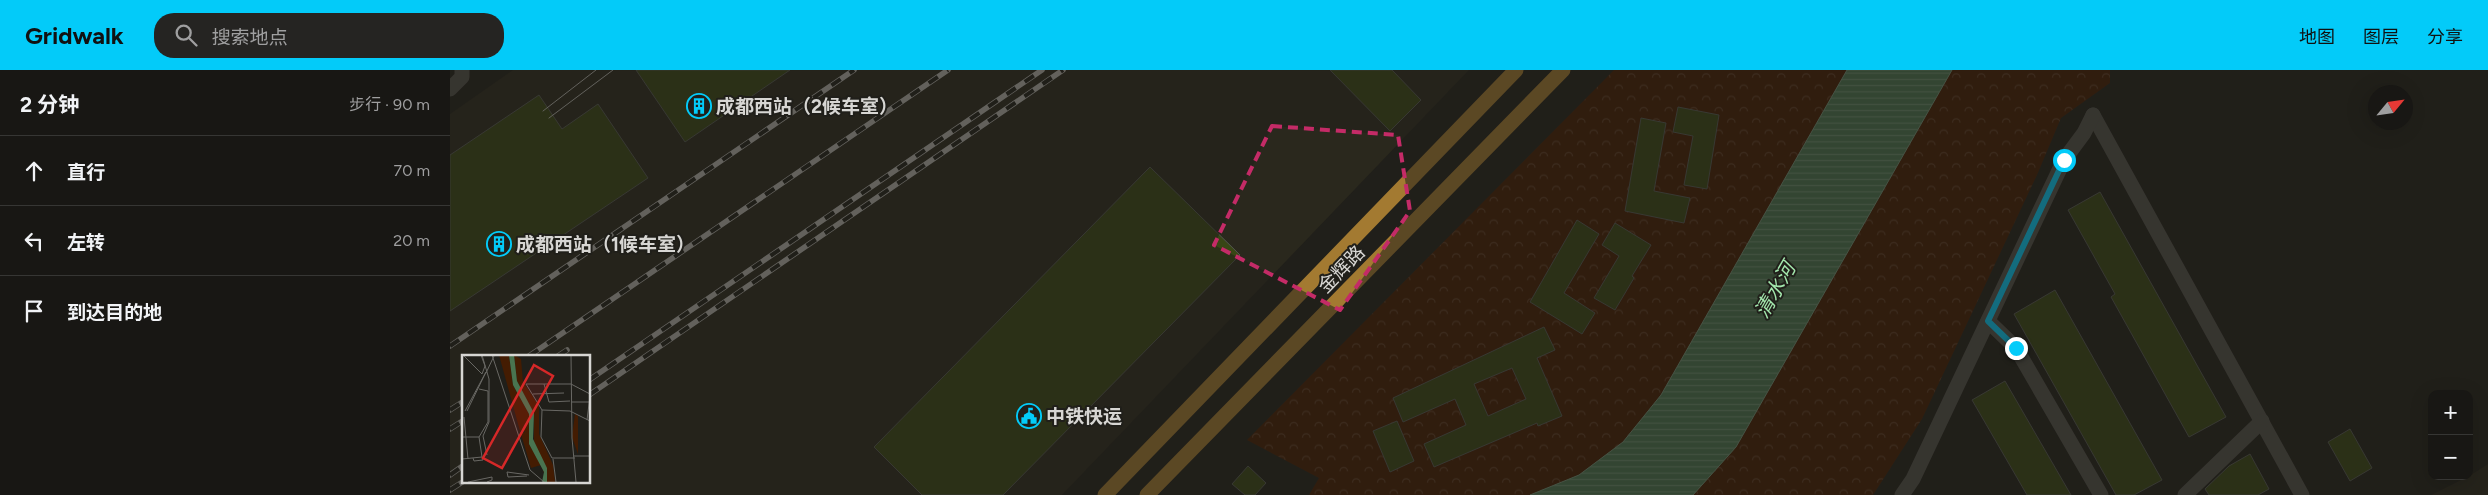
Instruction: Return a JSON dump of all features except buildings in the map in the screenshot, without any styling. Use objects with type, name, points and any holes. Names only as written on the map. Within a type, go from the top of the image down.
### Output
[{"type":"main road","name":"金辉路","points":[[1105,495],[1516,70]]},
{"type":"main road","name":"金辉路","points":[[1148,495],[1563,70]]},
{"type":"street","points":[[450,89],[462,77],[462,70]]},
{"type":"street","points":[[1902,495],[1913,479],[2064,160],[2084,133],[2093,115],[2302,495]]},
{"type":"street","points":[[1988,321],[2016,348],[2101,495]]},
{"type":"street","points":[[2185,495],[2262,421]]},
{"type":"highlighted area","points":[[1272,126],[1398,135],[1410,211],[1340,310],[1214,245]]},
{"type":"shaded area","points":[[513,70],[1469,70],[1062,495],[450,495],[450,114]]},
{"type":"shaded area","points":[[2488,464],[2488,495],[2431,495],[2461,480],[2473,480],[2473,473]]},
{"type":"green space","points":[[1614,70],[1847,70],[1661,395],[1623,442],[1579,475],[1530,495],[1309,495],[1319,478],[1247,440]]},
{"type":"green space","points":[[1952,70],[2110,70],[2110,83],[2061,118],[2037,175],[1922,419],[1873,495],[1693,495],[1736,447]]},
{"type":"water","name":"清水河","points":[[1847,70],[1952,70],[1736,447],[1693,495],[1530,495],[1579,475],[1623,442],[1661,395]]},
{"type":"tram line","points":[[543,111],[596,70]]},
{"type":"tram line","points":[[549,118],[613,70]]},
{"type":"railway","points":[[450,346],[854,70]]},
{"type":"railway","points":[[530,355],[948,70]]},
{"type":"railway","points":[[590,379],[1042,70]]},
{"type":"railway","points":[[590,394],[1063,70]]},
{"type":"railway","points":[[560,355],[567,350]]},
{"type":"railway","points":[[450,410],[462,402]]},
{"type":"railway","points":[[450,429],[462,421]]},
{"type":"railway","points":[[450,475],[462,466]]},
{"type":"railway","points":[[450,490],[462,482]]},
{"type":"place","name":"成都西站（2候车室）","points":[[699,106]]},
{"type":"place","name":"成都西站（1候车室）","points":[[499,244]]},
{"type":"place","name":"中铁快运","points":[[1029,416]]},
{"type":"route","points":[[2016,348],[1988,321],[2064,160]]}]
